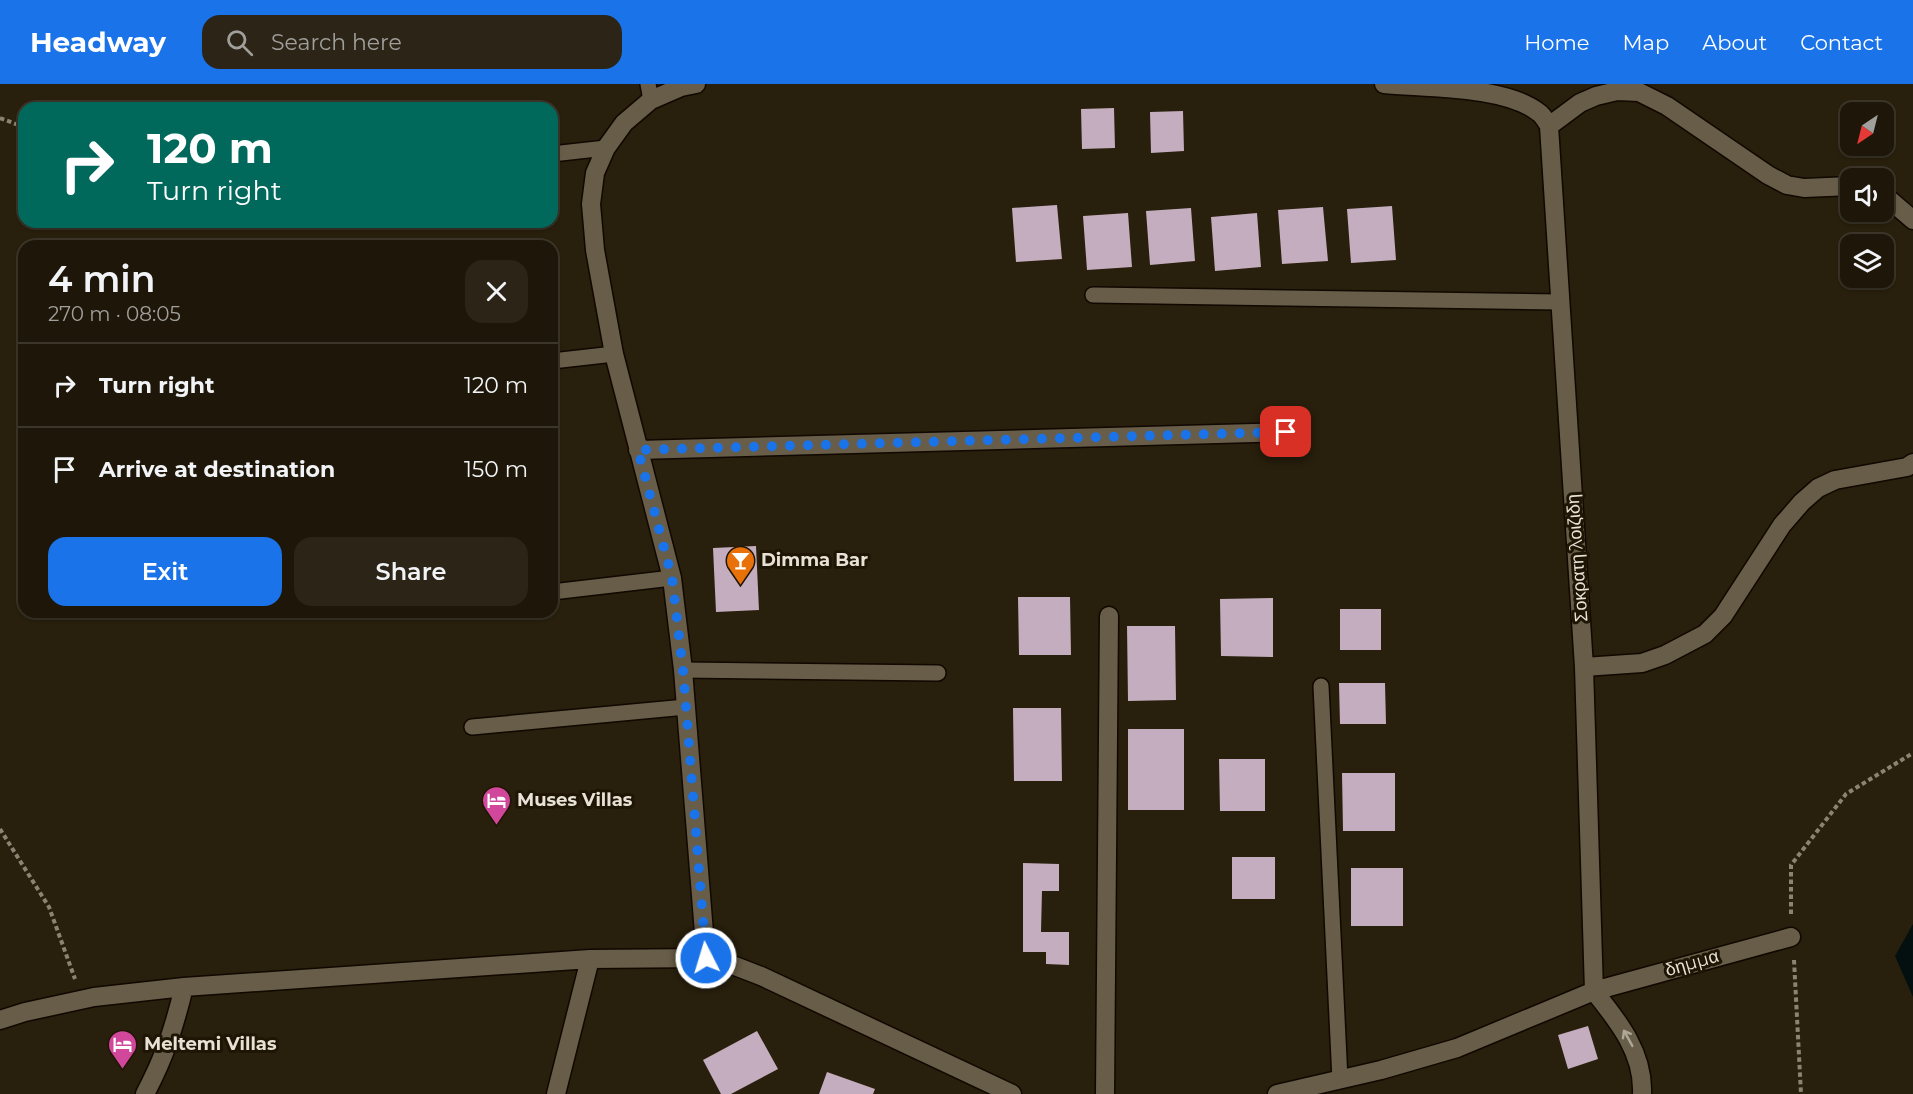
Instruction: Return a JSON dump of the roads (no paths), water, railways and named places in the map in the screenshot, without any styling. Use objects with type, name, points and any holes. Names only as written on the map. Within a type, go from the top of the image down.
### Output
[{"type":"street","points":[[696,84],[650,92],[606,148],[595,173],[591,204],[596,250],[614,354],[672,578],[683,670],[706,958]]},
{"type":"street","points":[[1384,84],[1495,93],[1524,103],[1540,113],[1549,126],[1580,103],[1596,96],[1617,92],[1639,92],[1667,106],[1768,175],[1787,184],[1804,188],[1840,186]]},
{"type":"street","name":"Σοκρατη λοιζιδη","points":[[1549,126],[1584,668],[1594,991]]},
{"type":"street","points":[[1894,204],[1913,220]]},
{"type":"street","points":[[638,450],[1286,432]]},
{"type":"street","points":[[1584,668],[1642,663],[1665,655],[1705,634],[1723,616],[1782,525],[1818,488],[1835,480],[1907,467],[1913,463]]},
{"type":"street","points":[[1105,1094],[1109,616]]},
{"type":"street","name":"δημμα","points":[[1277,1094],[1381,1070],[1457,1048],[1594,991],[1791,937]]},
{"type":"street","points":[[0,1020],[82,999],[184,987],[590,959],[706,958],[761,976],[1012,1094]]},
{"type":"street","points":[[556,1094],[590,959]]},
{"type":"street","points":[[146,1094],[173,1032],[184,987]]},
{"type":"street","points":[[1594,991],[1618,1020],[1634,1049],[1643,1083],[1642,1094]]},
{"type":"lane","points":[[558,153],[606,148]]},
{"type":"lane","points":[[1093,295],[1560,302]]},
{"type":"lane","points":[[558,360],[614,354]]},
{"type":"lane","points":[[558,591],[672,578]]},
{"type":"lane","points":[[683,670],[938,673]]},
{"type":"lane","points":[[1321,686],[1340,1080]]},
{"type":"lane","points":[[472,727],[686,707]]},
{"type":"place","name":"Dimma Bar","points":[[740,586]]},
{"type":"place","name":"Muses Villas","points":[[496,826]]},
{"type":"place","name":"Meltemi Villas","points":[[123,1070]]}]
